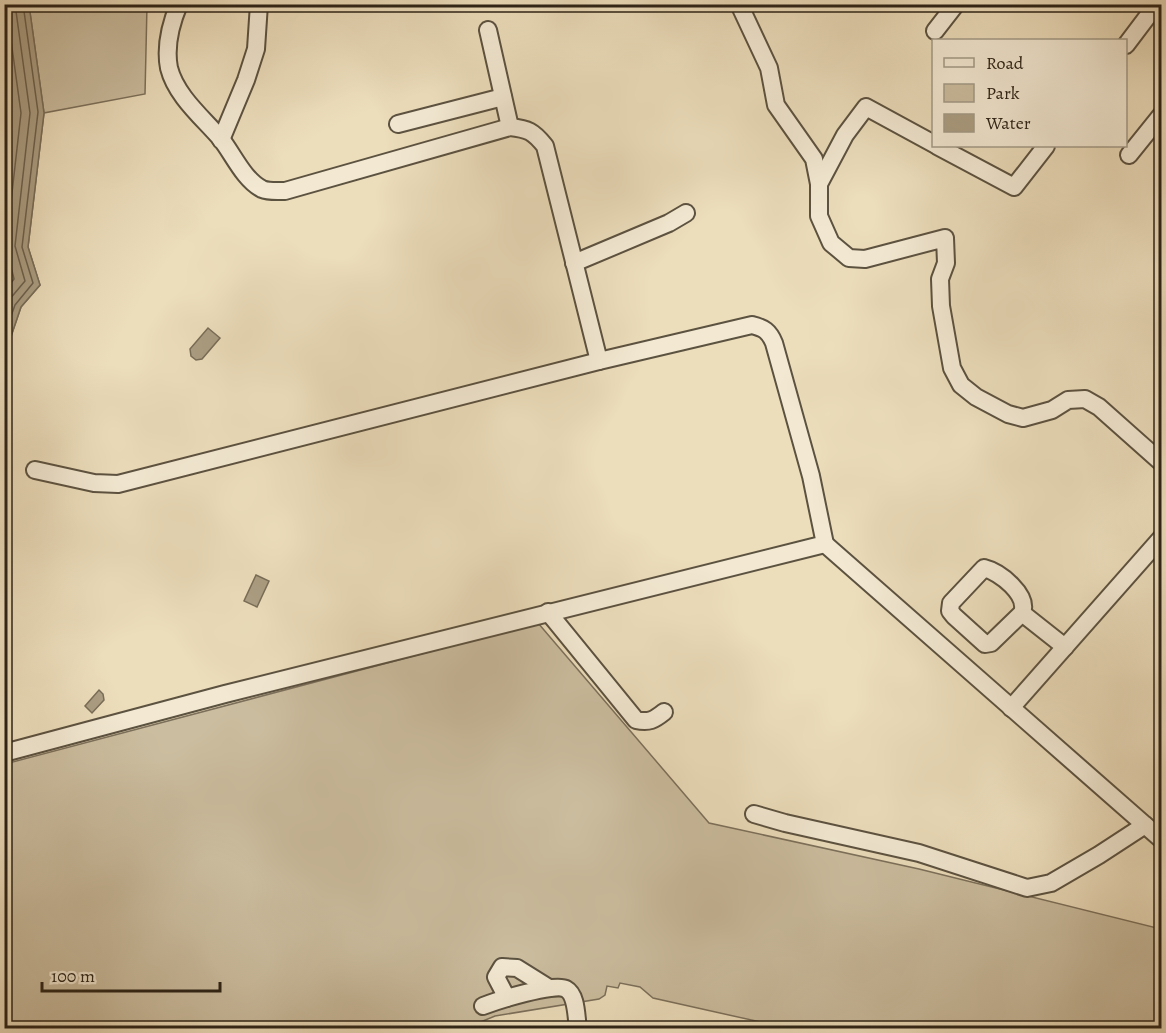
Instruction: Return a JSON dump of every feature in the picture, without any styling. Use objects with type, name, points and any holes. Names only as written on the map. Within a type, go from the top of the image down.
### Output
[{"type":"street","points":[[179,4],[168,45],[170,69],[178,87],[193,108],[222,140],[251,180],[262,189],[285,191],[510,127],[527,129],[545,146],[599,361]]},
{"type":"street","points":[[222,140],[256,49],[259,4]]},
{"type":"street","points":[[739,4],[769,68],[776,105],[814,159],[819,184],[819,216],[825,233],[838,250],[849,258],[866,259],[945,238],[945,263],[940,279],[941,306],[952,368],[961,384],[976,397],[1008,414],[1023,418],[1052,410],[1068,400],[1085,399],[1099,407],[1161,463]]},
{"type":"street","points":[[935,31],[956,4]]},
{"type":"street","points":[[1127,42],[1157,4]]},
{"type":"street","points":[[488,30],[510,127]]},
{"type":"street","points":[[398,124],[503,97]]},
{"type":"street","points":[[819,184],[845,135],[866,107],[932,143]]},
{"type":"street","points":[[1129,155],[1161,114]]},
{"type":"street","points":[[939,147],[1014,187],[1045,147]]},
{"type":"street","points":[[574,263],[669,223],[686,213]]},
{"type":"street","points":[[35,470],[94,483],[118,484],[737,327],[752,325],[761,327],[769,332],[774,343],[811,476],[825,544],[1161,840]]},
{"type":"street","points":[[1011,708],[1161,537]]},
{"type":"street","points":[[4,753],[225,693],[825,544]]},
{"type":"street","points":[[984,568],[993,570],[1021,595],[1024,601],[1022,613],[991,643],[985,644],[950,611],[951,603],[984,568]]},
{"type":"street","points":[[548,612],[636,720],[652,721],[664,712]]},
{"type":"street","points":[[1022,613],[1065,647]]},
{"type":"street","points":[[754,814],[784,824],[919,853],[1027,888],[1051,883],[1145,825]]},
{"type":"street","points":[[507,998],[496,977],[502,967],[517,968],[549,988]]},
{"type":"street","points":[[483,1006],[549,988],[563,987],[568,990],[573,1000],[578,1029]]},
{"type":"green space","points":[[29,5],[147,5],[145,94],[44,113]]},
{"type":"green space","points":[[44,113],[28,247],[40,285],[21,307],[5,354]]},
{"type":"green space","points":[[538,623],[709,823],[919,869],[1161,929],[1161,1028],[787,1028],[653,998],[640,987],[620,983],[618,988],[607,986],[605,995],[599,999],[495,1016],[466,1028],[5,1028],[5,764]]},
{"type":"water","points":[[5,4],[29,5],[44,113],[28,247],[40,285],[21,307],[5,354]]},
{"type":"water","points":[[208,328],[220,338],[202,359],[196,360],[191,356],[190,349]]},
{"type":"water","points":[[256,575],[269,581],[257,607],[244,601]]},
{"type":"water","points":[[99,690],[104,700],[92,713],[85,706]]}]
